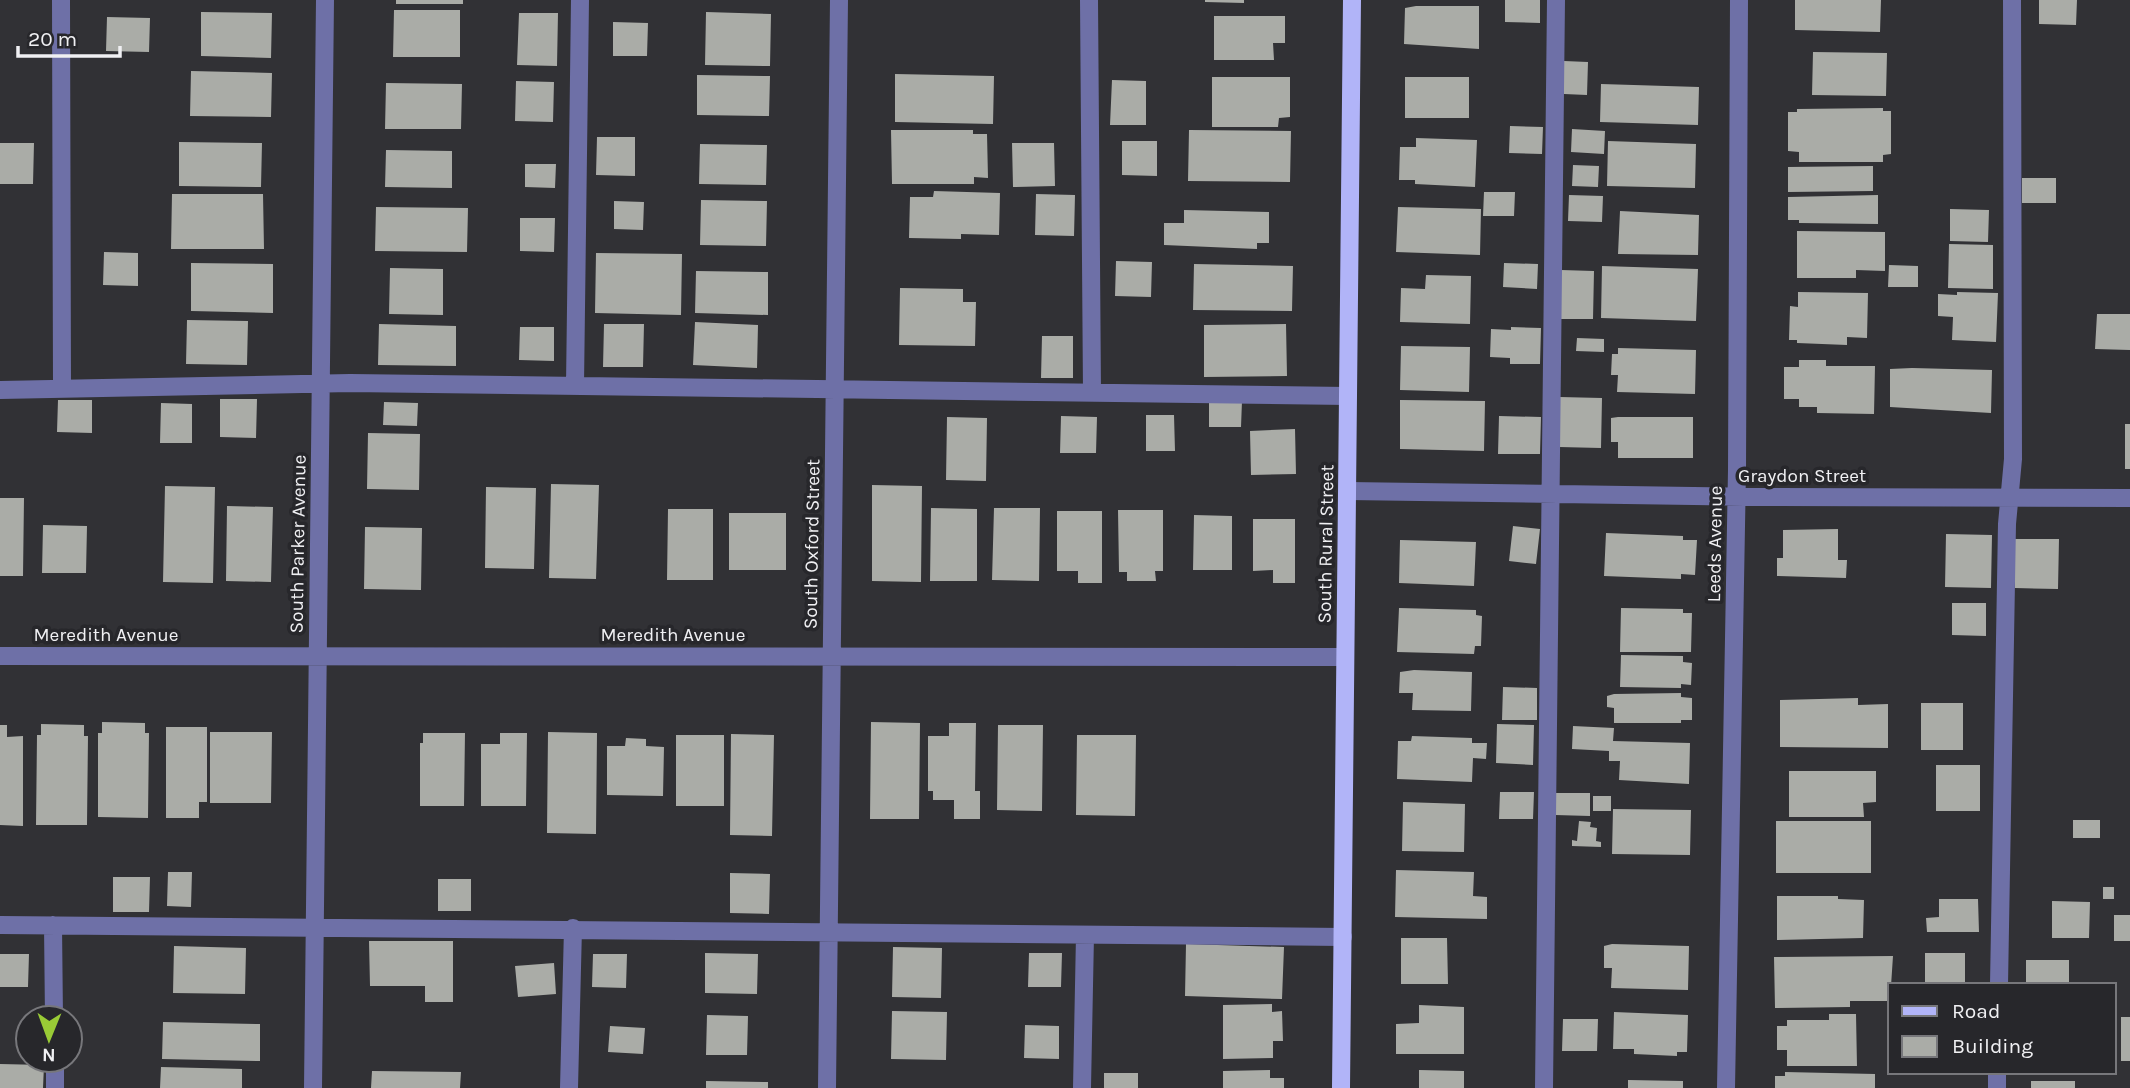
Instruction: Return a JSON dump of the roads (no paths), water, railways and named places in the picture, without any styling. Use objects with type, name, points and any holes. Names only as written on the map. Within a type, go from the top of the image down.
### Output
[{"type":"main road","name":"South Rural Street","points":[[1341,1088],[1352,0]]},
{"type":"street","points":[[61,0],[62,388]]},
{"type":"street","name":"South Parker Avenue","points":[[313,1088],[325,0]]},
{"type":"street","points":[[575,385],[580,0]]},
{"type":"street","name":"South Oxford Street","points":[[827,1088],[839,0]]},
{"type":"street","points":[[1088,0],[1092,392]]},
{"type":"street","points":[[1544,1088],[1553,492],[1556,0]]},
{"type":"street","name":"Leeds Avenue","points":[[1726,1088],[1736,497],[1739,0]]},
{"type":"street","points":[[1999,983],[2008,496],[2013,459],[2012,0]]},
{"type":"street","points":[[0,390],[321,383],[835,387],[1349,396]]},
{"type":"street","name":"Graydon Street","points":[[1348,491],[1553,492],[1736,497],[2130,498]]},
{"type":"street","name":"Meredith Avenue","points":[[0,656],[1345,656]]},
{"type":"street","points":[[0,925],[829,930],[1343,937]]},
{"type":"street","points":[[53,925],[54,1004]]},
{"type":"street","points":[[569,1088],[573,928]]},
{"type":"street","points":[[1082,1088],[1085,935]]}]
